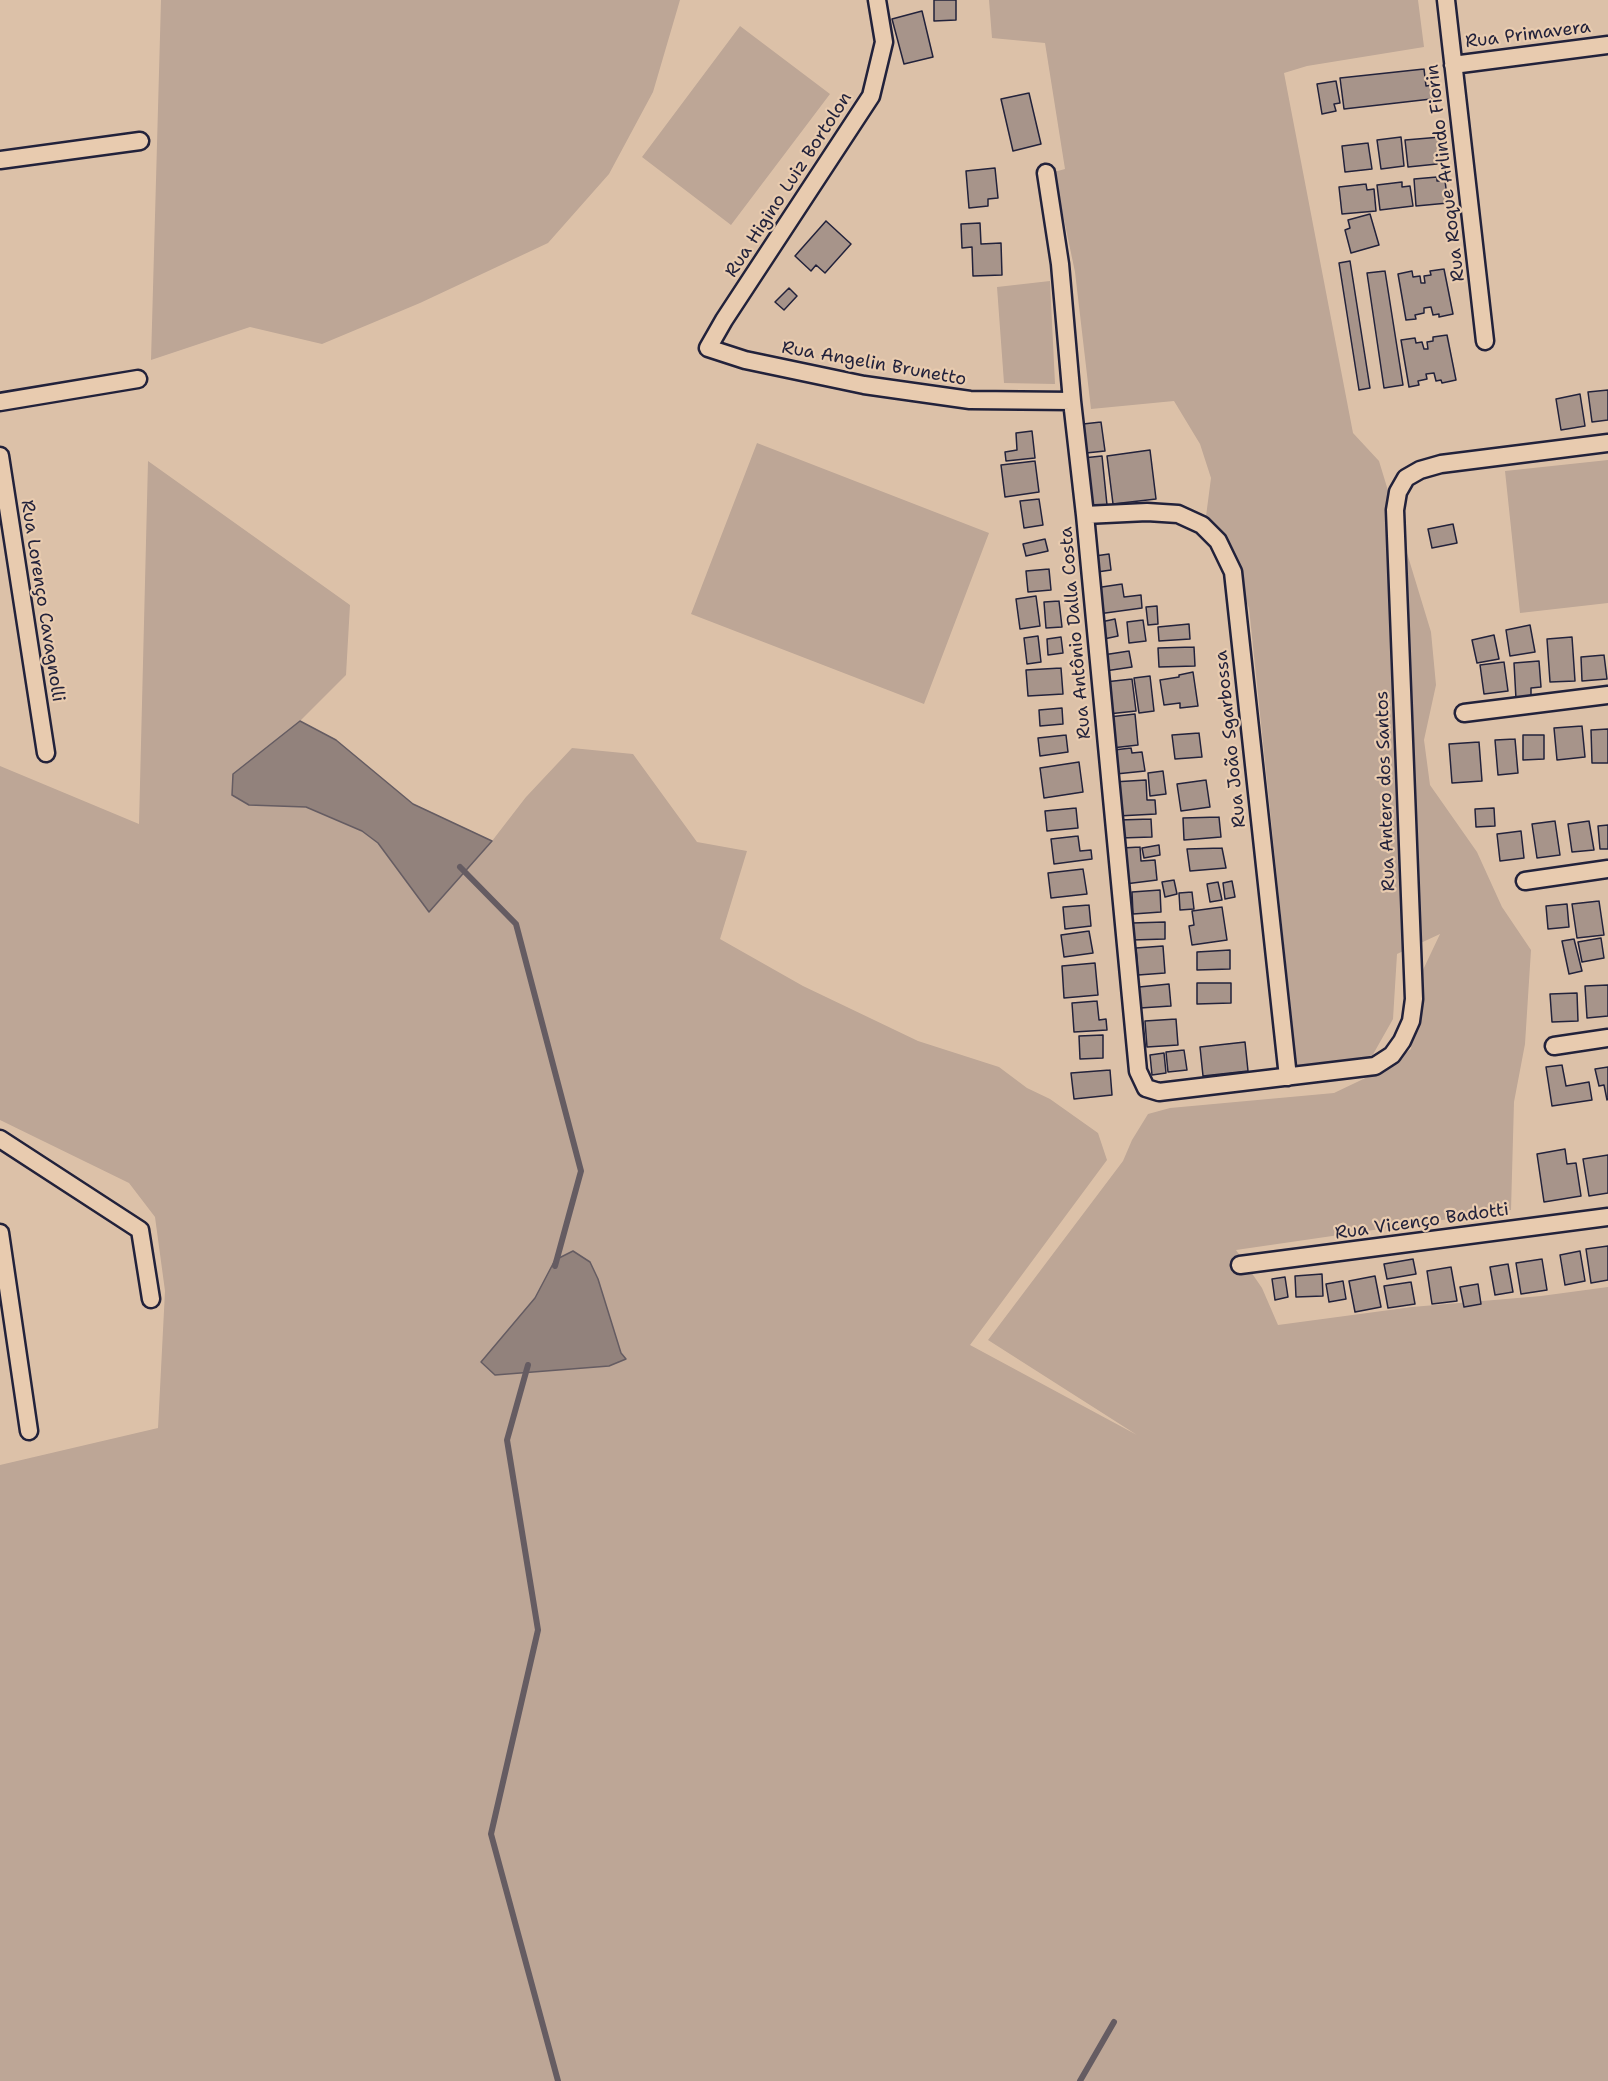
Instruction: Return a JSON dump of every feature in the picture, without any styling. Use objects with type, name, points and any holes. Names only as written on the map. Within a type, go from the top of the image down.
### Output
[{"type":"street","name":"Rua Higino Luiz Bortolon","points":[[708,348],[871,96],[884,42],[877,0]]},
{"type":"street","name":"Rua Roque Arlindo Fiorin","points":[[1446,0],[1485,341]]},
{"type":"street","name":"Rua Primavera","points":[[1453,65],[1608,45]]},
{"type":"street","points":[[0,160],[140,141]]},
{"type":"street","name":"Rua Antônio Dalla Costa","points":[[1046,173],[1060,264],[1138,1071],[1146,1088]]},
{"type":"street","name":"Rua Angelin Brunetto","points":[[708,348],[745,360],[864,385],[969,400],[1072,401]]},
{"type":"street","points":[[0,402],[138,379]]},
{"type":"street","name":"Rua Antero dos Santos","points":[[1146,1088],[1159,1092],[1375,1066],[1392,1054],[1402,1041],[1411,1021],[1414,999],[1395,510],[1398,492],[1406,478],[1420,470],[1441,464],[1608,442]]},
{"type":"street","name":"Rua Lorenço Cavagnolli","points":[[0,456],[46,753]]},
{"type":"street","name":"Rua João Sgarbossa","points":[[1085,515],[1147,512],[1178,514],[1202,525],[1218,541],[1233,572],[1288,1077]]},
{"type":"street","points":[[1464,713],[1608,695]]},
{"type":"street","points":[[1525,881],[1608,869]]},
{"type":"street","points":[[1554,1046],[1608,1038]]},
{"type":"street","points":[[0,1139],[140,1230],[152,1299]]},
{"type":"street","name":"Rua Vicenço Badotti","points":[[1240,1265],[1608,1217]]},
{"type":"street","points":[[0,1233],[29,1431]]},
{"type":"shaded area","points":[[161,0],[680,0],[653,92],[609,174],[548,243],[420,303],[322,344],[250,327],[151,360]]},
{"type":"shaded area","points":[[989,0],[1418,0],[1424,47],[1307,66],[1284,73],[1353,433],[1379,461],[1431,632],[1436,685],[1424,740],[1430,785],[1477,852],[1502,907],[1531,950],[1525,1044],[1514,1102],[1511,1210],[1236,1250],[1262,1288],[1278,1325],[1412,1307],[1541,1296],[1608,1287],[1608,2081],[0,2081],[0,1465],[158,1428],[165,1291],[155,1217],[129,1183],[0,1120],[0,766],[139,824],[148,461],[350,605],[346,675],[300,721],[249,805],[306,807],[362,831],[378,843],[429,912],[492,841],[526,797],[572,748],[633,754],[697,842],[747,851],[720,939],[803,986],[918,1041],[999,1067],[1027,1088],[1050,1099],[1098,1133],[1107,1160],[970,1345],[1137,1435],[988,1340],[1123,1161],[1132,1140],[1148,1114],[1170,1108],[1334,1093],[1378,1072],[1411,1049],[1422,972],[1440,934],[1397,954],[1393,1019],[1371,1058],[1327,1079],[1298,1080],[1249,608],[1223,546],[1205,524],[1211,478],[1200,444],[1174,401],[1091,409],[1075,272],[1054,172],[1065,169],[1045,43],[992,38]]},
{"type":"shaded area","points":[[740,26],[830,94],[731,225],[642,157]]},
{"type":"shaded area","points":[[1050,281],[1055,384],[1004,383],[997,287]]},
{"type":"shaded area","points":[[757,443],[989,533],[924,704],[691,614]]},
{"type":"shaded area","points":[[1608,460],[1608,603],[1520,613],[1505,471]]},
{"type":"shaded area","points":[[300,721],[336,740],[413,804],[492,841],[429,912],[378,843],[362,831],[306,807],[249,805],[232,795],[233,774]]},
{"type":"shaded area","points":[[573,1251],[590,1262],[598,1279],[621,1353],[626,1359],[609,1366],[495,1375],[481,1362],[535,1298],[555,1260]]},
{"type":"building","points":[[934,0],[956,0],[956,20],[934,21]]},
{"type":"building","points":[[922,11],[933,57],[904,64],[892,19]]},
{"type":"building","points":[[1424,69],[1426,86],[1439,84],[1440,98],[1344,109],[1340,78]]},
{"type":"building","points":[[1336,81],[1340,103],[1334,104],[1336,111],[1322,114],[1317,84]]},
{"type":"building","points":[[1029,93],[1041,144],[1013,151],[1001,99]]},
{"type":"building","points":[[1401,137],[1404,166],[1381,169],[1377,140]]},
{"type":"building","points":[[1441,137],[1443,159],[1437,160],[1437,164],[1408,167],[1405,140]]},
{"type":"building","points":[[1368,143],[1372,169],[1345,172],[1342,146]]},
{"type":"building","points":[[995,168],[998,198],[988,199],[988,206],[969,208],[966,171]]},
{"type":"building","points":[[1437,177],[1437,181],[1445,181],[1448,203],[1416,206],[1414,179]]},
{"type":"building","points":[[1402,182],[1402,187],[1410,186],[1413,206],[1380,210],[1377,185]]},
{"type":"building","points":[[1366,184],[1367,190],[1374,189],[1376,211],[1342,214],[1339,187]]},
{"type":"building","points":[[1370,214],[1379,245],[1351,253],[1345,230],[1350,228],[1348,220]]},
{"type":"building","points":[[826,221],[851,244],[825,273],[816,265],[811,271],[795,256]]},
{"type":"building","points":[[980,223],[981,244],[1001,243],[1002,275],[973,276],[972,247],[962,248],[961,224]]},
{"type":"building","points":[[1350,261],[1370,388],[1359,390],[1339,263]]},
{"type":"building","points":[[1444,269],[1453,314],[1439,317],[1439,314],[1433,315],[1431,307],[1424,308],[1424,313],[1415,315],[1416,319],[1406,320],[1398,274],[1412,271],[1413,277],[1420,276],[1421,283],[1425,283],[1424,276],[1431,275],[1430,271]]},
{"type":"building","points":[[1385,271],[1403,385],[1384,388],[1367,273]]},
{"type":"building","points":[[789,288],[797,296],[784,310],[775,302]]},
{"type":"building","points":[[1447,335],[1456,380],[1442,383],[1441,380],[1436,381],[1434,373],[1426,374],[1427,379],[1418,381],[1419,385],[1409,387],[1401,340],[1415,338],[1416,343],[1422,342],[1424,349],[1428,349],[1427,342],[1433,341],[1433,337]]},
{"type":"building","points":[[1608,390],[1608,420],[1592,422],[1588,392]]},
{"type":"building","points":[[1580,394],[1585,426],[1561,430],[1556,399]]},
{"type":"building","points":[[1101,422],[1105,451],[1086,453],[1083,424]]},
{"type":"building","points":[[1032,431],[1035,458],[1006,461],[1005,452],[1017,450],[1016,433]]},
{"type":"building","points":[[1150,450],[1156,499],[1113,504],[1107,456]]},
{"type":"building","points":[[1102,456],[1107,505],[1088,508],[1083,458]]},
{"type":"building","points":[[1035,461],[1039,492],[1005,497],[1001,465]]},
{"type":"building","points":[[1039,499],[1043,525],[1024,528],[1020,501]]},
{"type":"building","points":[[1453,524],[1457,543],[1432,548],[1428,529]]},
{"type":"building","points":[[1045,539],[1048,551],[1026,556],[1023,544]]},
{"type":"building","points":[[1109,554],[1111,570],[1097,572],[1095,556]]},
{"type":"building","points":[[1049,569],[1051,590],[1028,592],[1026,571]]},
{"type":"building","points":[[1122,584],[1124,597],[1141,595],[1142,608],[1098,614],[1095,588]]},
{"type":"building","points":[[1036,596],[1040,626],[1020,629],[1016,599]]},
{"type":"building","points":[[1059,601],[1062,627],[1046,628],[1044,602]]},
{"type":"building","points":[[1157,606],[1158,624],[1148,625],[1146,607]]},
{"type":"building","points":[[1115,619],[1118,636],[1104,639],[1101,622]]},
{"type":"building","points":[[1143,620],[1146,641],[1129,643],[1127,622]]},
{"type":"building","points":[[1189,624],[1190,639],[1159,641],[1158,627]]},
{"type":"building","points":[[1530,625],[1535,652],[1510,656],[1506,630]]},
{"type":"building","points":[[1494,635],[1499,659],[1477,663],[1472,640]]},
{"type":"building","points":[[1038,636],[1041,662],[1027,664],[1024,638]]},
{"type":"building","points":[[1061,637],[1063,653],[1048,655],[1047,639]]},
{"type":"building","points":[[1572,637],[1575,681],[1550,682],[1547,639]]},
{"type":"building","points":[[1194,647],[1195,666],[1159,667],[1158,648]]},
{"type":"building","points":[[1129,651],[1132,667],[1105,671],[1103,655]]},
{"type":"building","points":[[1604,655],[1607,679],[1582,681],[1581,657]]},
{"type":"building","points":[[1539,661],[1541,687],[1531,688],[1531,698],[1516,699],[1514,663]]},
{"type":"building","points":[[1504,662],[1508,691],[1484,694],[1480,665]]},
{"type":"building","points":[[1061,668],[1063,694],[1028,696],[1026,670]]},
{"type":"building","points":[[1193,672],[1198,706],[1180,708],[1180,703],[1164,705],[1160,680]]},
{"type":"building","points":[[1150,676],[1154,711],[1139,713],[1134,678]]},
{"type":"building","points":[[1132,679],[1136,711],[1108,714],[1105,682]]},
{"type":"building","points":[[1062,708],[1063,724],[1040,726],[1039,710]]},
{"type":"building","points":[[1135,714],[1138,745],[1112,748],[1109,717]]},
{"type":"building","points":[[1582,726],[1585,757],[1557,760],[1554,728]]},
{"type":"building","points":[[1608,729],[1608,763],[1592,763],[1591,730]]},
{"type":"building","points":[[1199,733],[1202,757],[1175,759],[1172,735]]},
{"type":"building","points":[[1066,735],[1068,752],[1040,756],[1038,738]]},
{"type":"building","points":[[1523,735],[1544,735],[1544,759],[1523,760]]},
{"type":"building","points":[[1515,739],[1518,773],[1498,775],[1495,740]]},
{"type":"building","points":[[1479,742],[1482,781],[1452,783],[1449,744]]},
{"type":"building","points":[[1131,748],[1132,753],[1142,752],[1145,771],[1116,774],[1114,750]]},
{"type":"building","points":[[1079,762],[1083,792],[1044,798],[1040,768]]},
{"type":"building","points":[[1163,771],[1166,794],[1150,796],[1148,773]]},
{"type":"building","points":[[1146,780],[1147,800],[1155,800],[1156,814],[1118,816],[1113,782]]},
{"type":"building","points":[[1206,780],[1210,807],[1181,811],[1177,784]]},
{"type":"building","points":[[1076,808],[1078,828],[1047,831],[1045,811]]},
{"type":"building","points":[[1494,808],[1495,826],[1476,827],[1475,809]]},
{"type":"building","points":[[1219,817],[1221,837],[1184,840],[1183,818]]},
{"type":"building","points":[[1151,819],[1152,837],[1120,838],[1119,820]]},
{"type":"building","points":[[1555,821],[1560,855],[1537,858],[1532,824]]},
{"type":"building","points":[[1589,821],[1594,850],[1572,852],[1568,824]]},
{"type":"building","points":[[1608,825],[1608,849],[1600,849],[1598,826]]},
{"type":"building","points":[[1521,831],[1524,858],[1500,861],[1497,834]]},
{"type":"building","points":[[1078,836],[1080,851],[1091,850],[1092,859],[1054,864],[1051,839]]},
{"type":"building","points":[[1159,845],[1160,855],[1144,858],[1142,848]]},
{"type":"building","points":[[1140,847],[1141,861],[1155,860],[1157,880],[1125,884],[1122,848]]},
{"type":"building","points":[[1222,848],[1226,868],[1190,871],[1187,849]]},
{"type":"building","points":[[1083,869],[1087,894],[1051,898],[1048,873]]},
{"type":"building","points":[[1174,880],[1177,894],[1165,897],[1162,882]]},
{"type":"building","points":[[1232,881],[1235,897],[1225,899],[1223,883]]},
{"type":"building","points":[[1218,882],[1222,900],[1210,902],[1207,884]]},
{"type":"building","points":[[1160,890],[1161,912],[1133,914],[1132,892]]},
{"type":"building","points":[[1192,892],[1194,909],[1180,910],[1179,893]]},
{"type":"building","points":[[1599,901],[1604,935],[1577,938],[1572,904]]},
{"type":"building","points":[[1567,904],[1569,927],[1548,929],[1546,906]]},
{"type":"building","points":[[1089,905],[1091,926],[1065,929],[1063,907]]},
{"type":"building","points":[[1222,907],[1227,940],[1192,945],[1189,926],[1194,925],[1192,911]]},
{"type":"building","points":[[1165,922],[1165,939],[1132,940],[1132,923]]},
{"type":"building","points":[[1089,931],[1093,953],[1064,957],[1061,935]]},
{"type":"building","points":[[1601,938],[1604,958],[1582,962],[1578,942]]},
{"type":"building","points":[[1574,939],[1582,971],[1569,974],[1562,941]]},
{"type":"building","points":[[1163,946],[1165,973],[1138,975],[1136,948]]},
{"type":"building","points":[[1230,950],[1230,969],[1197,970],[1197,952]]},
{"type":"building","points":[[1095,963],[1098,995],[1064,998],[1062,966]]},
{"type":"building","points":[[1197,983],[1231,983],[1231,1003],[1197,1004]]},
{"type":"building","points":[[1169,984],[1171,1006],[1140,1008],[1139,987]]},
{"type":"building","points":[[1608,985],[1608,1016],[1587,1018],[1585,986]]},
{"type":"building","points":[[1577,993],[1578,1021],[1552,1022],[1550,994]]},
{"type":"building","points":[[1097,1001],[1099,1020],[1106,1019],[1107,1030],[1074,1032],[1072,1003]]},
{"type":"building","points":[[1176,1019],[1178,1045],[1147,1047],[1145,1021]]},
{"type":"building","points":[[1103,1035],[1103,1058],[1080,1059],[1079,1036]]},
{"type":"building","points":[[1245,1042],[1248,1071],[1203,1076],[1200,1047]]},
{"type":"building","points":[[1184,1050],[1187,1070],[1168,1072],[1166,1052]]},
{"type":"building","points":[[1164,1053],[1166,1073],[1152,1075],[1150,1055]]},
{"type":"building","points":[[1562,1065],[1566,1086],[1589,1082],[1592,1100],[1552,1106],[1546,1067]]},
{"type":"building","points":[[1608,1067],[1607,1100],[1604,1085],[1599,1086],[1595,1069]]},
{"type":"building","points":[[1110,1070],[1112,1095],[1074,1099],[1071,1073]]},
{"type":"building","points":[[1565,1149],[1567,1164],[1576,1163],[1581,1196],[1544,1202],[1537,1154]]},
{"type":"building","points":[[1608,1155],[1608,1193],[1589,1196],[1583,1159]]},
{"type":"building","points":[[1608,1246],[1608,1280],[1591,1283],[1586,1249]]},
{"type":"building","points":[[1580,1251],[1585,1281],[1565,1285],[1560,1255]]},
{"type":"building","points":[[1413,1259],[1416,1274],[1387,1279],[1384,1264]]},
{"type":"building","points":[[1542,1259],[1547,1290],[1521,1294],[1516,1263]]},
{"type":"building","points":[[1508,1264],[1513,1292],[1495,1295],[1490,1267]]},
{"type":"building","points":[[1451,1267],[1457,1301],[1432,1304],[1427,1271]]},
{"type":"building","points":[[1322,1274],[1323,1296],[1296,1297],[1295,1276]]},
{"type":"building","points":[[1375,1276],[1381,1307],[1355,1312],[1349,1281]]},
{"type":"building","points":[[1285,1277],[1288,1297],[1275,1300],[1272,1279]]},
{"type":"building","points":[[1343,1281],[1346,1299],[1329,1302],[1326,1284]]},
{"type":"building","points":[[1411,1282],[1415,1304],[1388,1308],[1384,1286]]},
{"type":"building","points":[[1478,1284],[1481,1304],[1464,1307],[1460,1287]]},
{"type":"waterway","points":[[460,867],[516,924],[581,1171],[555,1266]]},
{"type":"waterway","points":[[528,1365],[507,1440],[538,1630],[491,1834],[558,2081]]},
{"type":"waterway","points":[[1080,2081],[1114,2022]]}]
